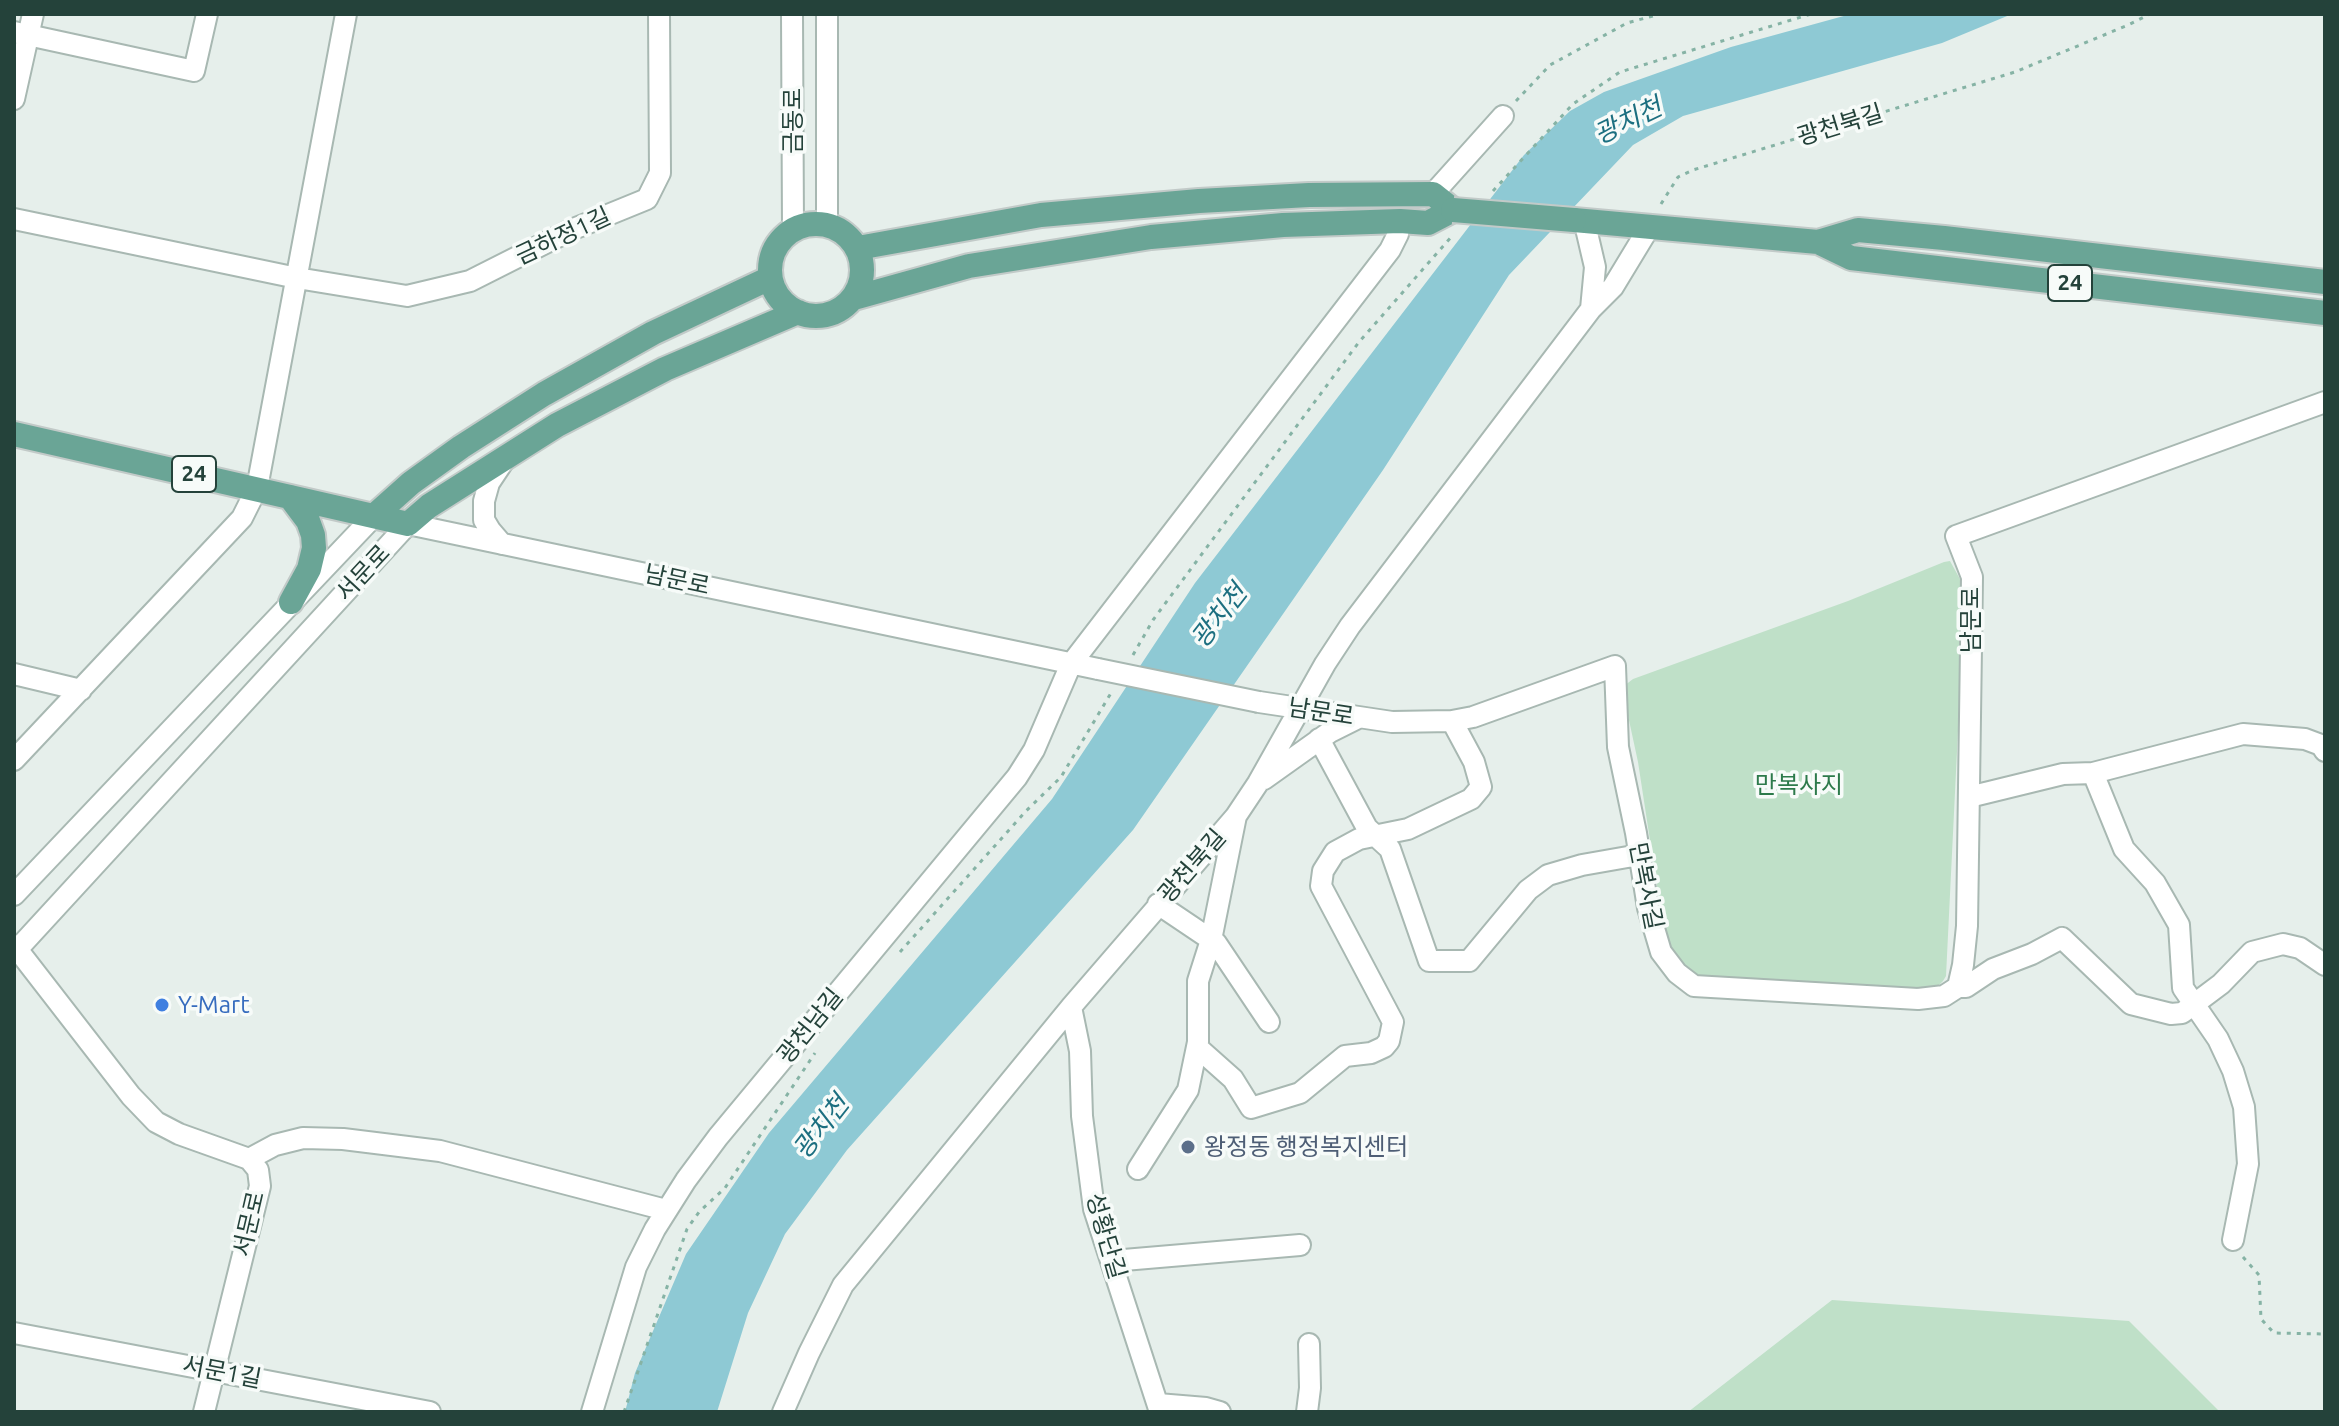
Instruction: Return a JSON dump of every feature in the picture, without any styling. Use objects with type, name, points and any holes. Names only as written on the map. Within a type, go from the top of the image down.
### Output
[{"type":"main road","points":[[858,248],[1041,215],[1309,195],[1433,194],[1456,219]]},
{"type":"main road","points":[[1147,205],[1151,237]]},
{"type":"main road","points":[[854,298],[969,266],[1151,237],[1283,225],[1428,223],[1456,219],[1579,220]]},
{"type":"main road","name":"24","points":[[1579,220],[1818,242],[1851,258],[2325,313]]},
{"type":"main road","points":[[811,223],[827,224],[841,230],[858,248],[863,269],[861,284],[854,298],[842,309],[828,315],[813,316],[785,304],[775,292],[770,278],[770,262],[775,248],[793,229],[811,223]]},
{"type":"main road","name":"24","points":[[1818,242],[1858,230],[2325,282]]},
{"type":"main road","name":"서문로","points":[[374,516],[411,483],[461,447],[544,394],[653,333],[770,278]]},
{"type":"main road","name":"서문로","points":[[408,524],[429,506],[557,425],[665,369],[798,312]]},
{"type":"main road","name":"남문로","points":[[14,434],[408,524]]},
{"type":"main road","points":[[290,497],[308,521],[314,548],[309,569],[291,602]]},
{"type":"street","points":[[14,99],[21,34],[33,14]]},
{"type":"street","points":[[21,34],[194,71],[207,14]]},
{"type":"street","points":[[14,760],[242,518],[257,488],[346,14]]},
{"type":"street","name":"금하정1길","points":[[14,219],[297,278],[407,296],[470,281],[571,230],[647,199],[660,173],[659,14]]},
{"type":"street","name":"금동로","points":[[792,14],[793,229]]},
{"type":"street","name":"금동로","points":[[827,14],[827,224]]},
{"type":"street","points":[[1433,194],[1503,116]]},
{"type":"street","points":[[1579,220],[1595,267],[1591,309]]},
{"type":"street","name":"광천남길","points":[[592,1412],[636,1267],[686,1180],[718,1137],[1017,777],[1034,750],[1071,664],[1390,250],[1400,221]]},
{"type":"street","name":"광천북길","points":[[783,1412],[843,1285],[1071,1007],[1236,816],[1350,626],[1591,309],[1613,287],[1650,226]]},
{"type":"street","name":"남문로","points":[[1951,991],[1963,965],[1967,926],[1972,577],[1956,536],[2325,402]]},
{"type":"street","points":[[502,544],[484,520],[484,501],[489,483],[505,458]]},
{"type":"street","name":"서문로","points":[[14,895],[374,516]]},
{"type":"street","name":"남문로","points":[[408,524],[1259,702],[1392,722],[1452,721],[1473,717],[1615,666]]},
{"type":"street","name":"서문로","points":[[204,1412],[260,1186],[258,1170],[249,1159],[179,1134],[156,1122],[131,1096],[15,950],[408,524]]},
{"type":"street","name":"만복사길","points":[[1615,666],[1618,747],[1648,908],[1661,952],[1677,973],[1694,986],[1918,999],[1951,991]]},
{"type":"street","points":[[14,674],[81,690]]},
{"type":"street","points":[[1258,783],[1319,739],[1360,718]]},
{"type":"street","points":[[1197,1047],[1233,1079],[1251,1108],[1300,1093],[1345,1056],[1371,1053],[1389,1041],[1393,1022],[1321,886],[1323,871],[1335,852],[1359,839],[1408,829],[1471,799],[1481,787],[1474,762],[1452,721]]},
{"type":"street","points":[[1969,797],[2063,774],[2093,773],[2243,734],[2305,739],[2321,745],[2325,751]]},
{"type":"street","points":[[1319,739],[1367,828],[1390,849],[1429,961],[1469,961],[1528,890],[1548,875],[1582,865],[1639,855]]},
{"type":"street","points":[[2093,773],[2124,849],[2155,883],[2179,925],[2183,988],[2218,1039],[2233,1071],[2244,1107],[2248,1164],[2233,1240]]},
{"type":"street","points":[[1138,1169],[1188,1090],[1197,1047],[1198,981],[1211,940],[1236,816]]},
{"type":"street","points":[[1158,904],[1216,943],[1269,1022]]},
{"type":"street","points":[[1951,991],[1966,987],[1993,969],[2062,938],[2131,1004],[2171,1014],[2182,1013],[2221,984],[2252,952],[2283,944],[2300,948],[2325,965]]},
{"type":"street","name":"성황단길","points":[[1071,1007],[1080,1051],[1082,1116],[1094,1209],[1159,1408]]},
{"type":"street","points":[[249,1159],[275,1145],[303,1138],[343,1139],[440,1151],[666,1210]]},
{"type":"street","points":[[1112,1261],[1300,1245]]},
{"type":"street","name":"서문1길","points":[[14,1333],[430,1412]]},
{"type":"street","points":[[1307,1412],[1309,1344]]},
{"type":"street","points":[[1159,1408],[1206,1408],[1220,1412]]},
{"type":"path","points":[[1503,116],[1550,65],[1627,23],[1660,14]]},
{"type":"path","points":[[1490,195],[1573,104],[1620,72],[1811,14]]},
{"type":"path","name":"광천북길","points":[[1650,226],[1678,177],[1693,170],[2015,72],[2150,14]]},
{"type":"path","points":[[1132,657],[1153,620],[1359,342],[1456,219]]},
{"type":"path","points":[[893,960],[1026,811],[1061,777],[1117,682]]},
{"type":"path","points":[[624,1412],[687,1229],[699,1212],[725,1188],[815,1054]]},
{"type":"path","points":[[2233,1240],[2238,1251],[2259,1275],[2261,1319],[2274,1333],[2325,1334]]},
{"type":"green space","name":"만복사지","points":[[1950,561],[1965,588],[1946,976],[1943,981],[1933,991],[1699,978],[1682,966],[1672,949],[1661,912],[1624,686],[1633,679]]},
{"type":"green space","points":[[1832,1300],[2129,1321],[2220,1412],[1688,1412]]},
{"type":"water","name":"광치천","points":[[1851,14],[2012,14],[1942,43],[1683,116],[1633,145],[1509,275],[1383,470],[1133,830],[847,1150],[785,1234],[748,1313],[717,1412],[625,1412],[635,1373],[686,1254],[769,1133],[1052,799],[1195,583],[1524,155],[1570,111],[1604,92],[1731,47]]},
{"type":"place","name":"Y-Mart","points":[[162,1005]]},
{"type":"place","name":"왕정동 행정복지센터","points":[[1188,1147]]}]
